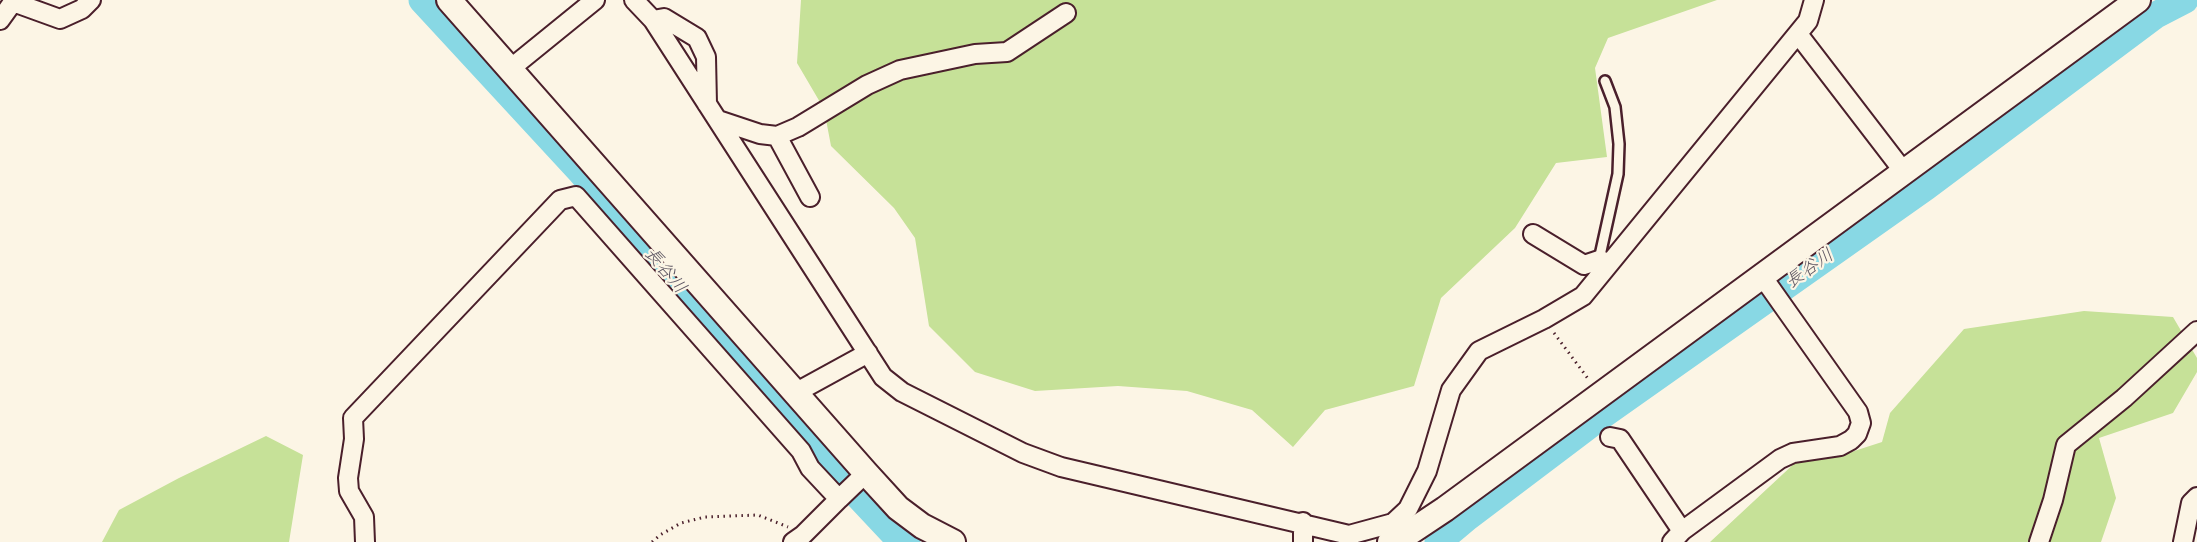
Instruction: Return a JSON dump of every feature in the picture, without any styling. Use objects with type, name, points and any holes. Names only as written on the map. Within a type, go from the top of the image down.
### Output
[{"type":"street","points":[[0,20],[13,2],[60,19],[82,9],[91,0]]},
{"type":"street","points":[[449,0],[898,508],[922,526],[953,542]]},
{"type":"street","points":[[510,69],[595,0]]},
{"type":"street","points":[[634,0],[653,20],[883,377],[902,392],[1023,453],[1061,467],[1303,522],[1349,535],[1393,524],[1408,509],[1427,471],[1451,390],[1479,351],[1544,319],[1583,296],[1604,261],[1798,34],[1808,21],[1814,0]]},
{"type":"street","points":[[1390,542],[1409,533],[1445,509],[2138,0]]},
{"type":"street","points":[[718,120],[760,134],[777,136],[798,127],[867,85],[900,70],[975,54],[1007,52],[1066,13]]},
{"type":"street","points":[[653,20],[664,18],[697,38],[706,57],[707,104]]},
{"type":"street","points":[[1798,34],[1904,172]]},
{"type":"street","points":[[777,136],[810,197]]},
{"type":"street","points":[[365,542],[364,517],[349,491],[348,478],[354,439],[353,418],[560,200],[576,196],[801,451],[810,468],[838,499]]},
{"type":"street","points":[[1533,234],[1584,266],[1604,261]]},
{"type":"street","points":[[1610,437],[1620,439],[1677,536],[1780,459],[1793,453],[1840,446],[1857,434],[1861,423],[1858,412],[1762,276]]},
{"type":"street","points":[[2039,542],[2048,518],[2066,445],[2124,398],[2197,331]]},
{"type":"street","points":[[795,393],[868,353]]},
{"type":"street","points":[[803,537],[866,473]]},
{"type":"street","points":[[2183,542],[2191,503],[2197,497]]},
{"type":"street","points":[[1303,522],[1304,542]]},
{"type":"lane","points":[[1604,261],[1618,174],[1619,144],[1615,107],[1605,81]]},
{"type":"path","points":[[1544,319],[1600,395]]},
{"type":"path","points":[[652,542],[681,523],[705,517],[758,515],[792,528],[803,537]]},
{"type":"green space","points":[[801,0],[1717,0],[1608,38],[1595,68],[1607,157],[1556,163],[1515,228],[1441,298],[1414,386],[1325,410],[1293,447],[1252,410],[1187,391],[1118,386],[1035,391],[975,372],[929,326],[915,238],[894,208],[831,146],[824,109],[797,63]]},
{"type":"green space","points":[[2084,311],[2173,317],[2197,358],[2197,372],[2173,413],[2099,438],[2116,498],[2101,542],[1710,542],[1798,460],[1845,454],[1882,442],[1890,413],[1964,329]]},
{"type":"green space","points":[[266,436],[303,455],[289,542],[102,542],[119,510]]},
{"type":"waterway","name":"長谷川","points":[[422,0],[580,171],[831,467],[892,532],[907,542]]},
{"type":"waterway","name":"長谷川","points":[[1438,542],[1603,415],[1926,187],[2156,15],[2185,0]]}]
